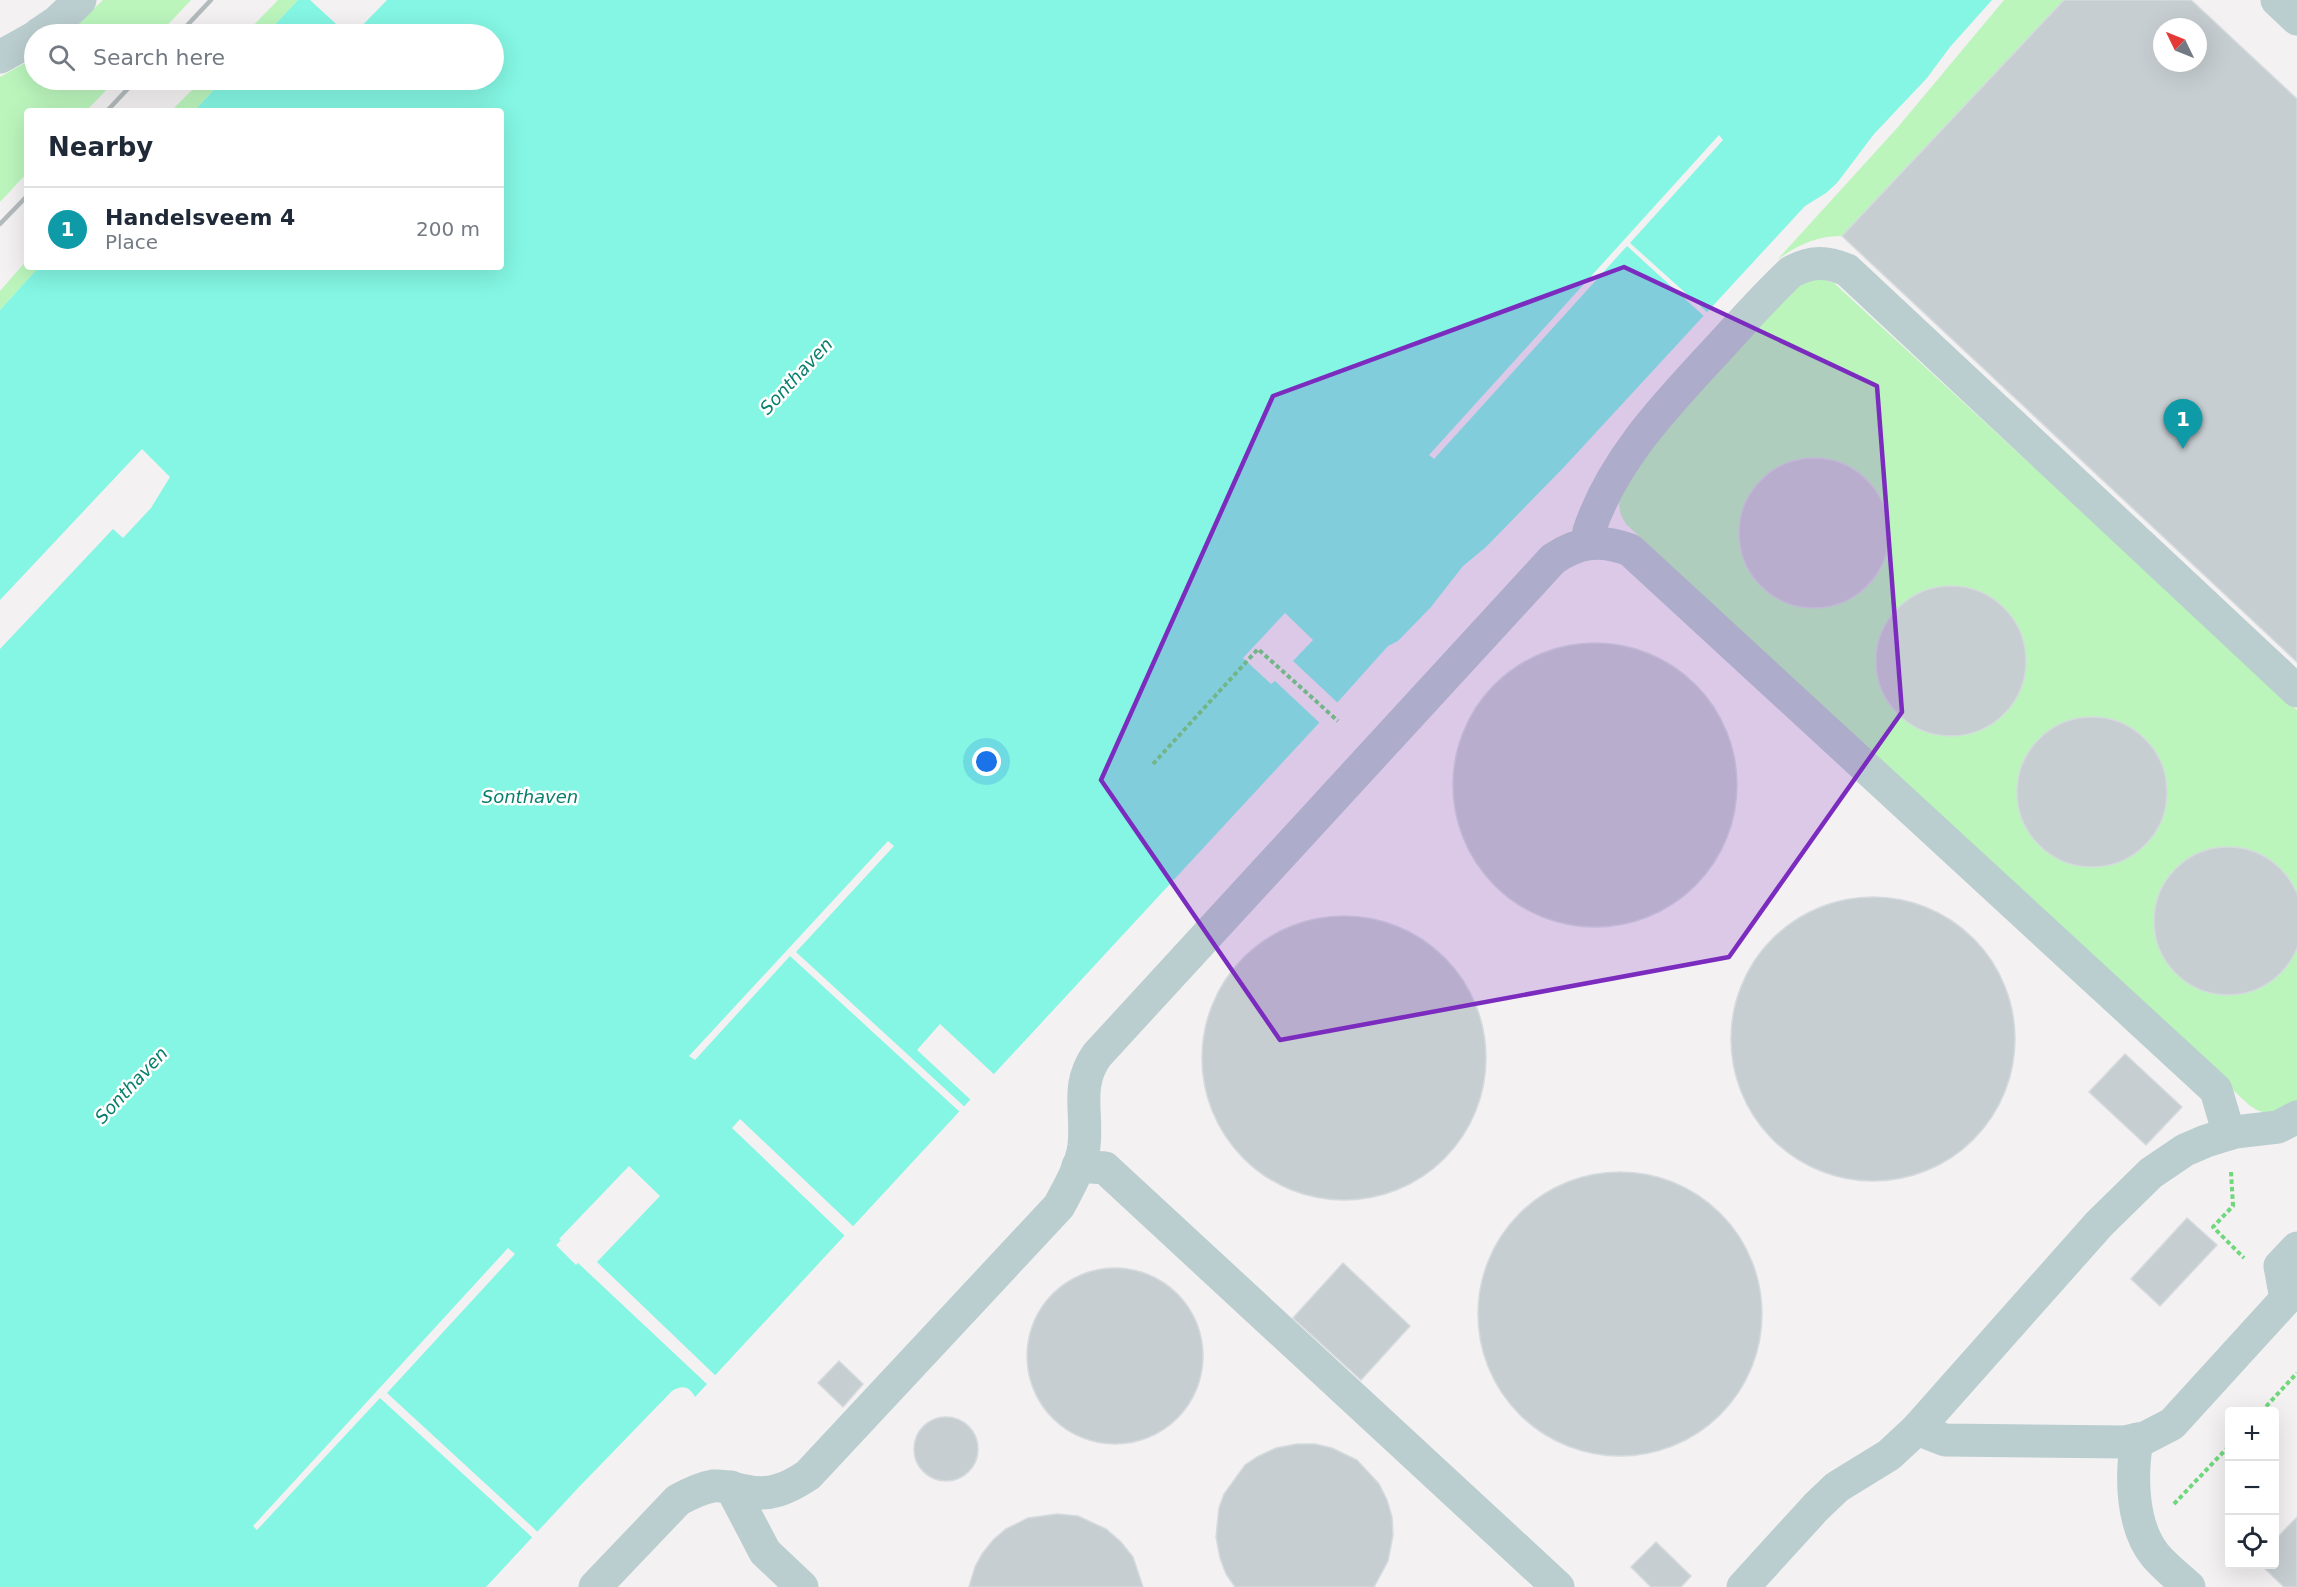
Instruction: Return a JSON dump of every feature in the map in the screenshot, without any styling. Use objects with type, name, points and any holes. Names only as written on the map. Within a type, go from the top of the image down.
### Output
[{"type":"lane","points":[[51,24],[80,0]]},
{"type":"lane","points":[[2277,0],[2297,19]]},
{"type":"lane","points":[[0,57],[24,44]]},
{"type":"lane","points":[[1594,543],[1589,531],[1604,493],[1659,412],[1791,272],[1803,265],[1818,262],[1833,264],[1847,270],[2297,691]]},
{"type":"lane","points":[[595,1587],[678,1500],[695,1491],[713,1486],[731,1486],[763,1493],[779,1490],[794,1484],[808,1474],[1059,1206],[1078,1166],[1084,1145],[1084,1083],[1088,1068],[1096,1055],[1553,559],[1579,545],[1612,544],[1630,550],[2216,1090],[2229,1134]]},
{"type":"lane","points":[[1743,1587],[1837,1487],[1889,1455],[1917,1430],[2100,1224],[2151,1173],[2185,1150],[2229,1134],[2267,1130],[2289,1123],[2297,1117]]},
{"type":"lane","points":[[1078,1166],[1105,1168],[1558,1587]]},
{"type":"lane","points":[[1917,1430],[1945,1440],[2124,1442],[2159,1432],[2172,1424],[2291,1295],[2280,1266],[2297,1248]]},
{"type":"lane","points":[[2137,1440],[2133,1463],[2133,1488],[2137,1512],[2145,1535],[2155,1555],[2189,1587]]},
{"type":"lane","points":[[731,1486],[765,1552],[802,1587]]},
{"type":"path","points":[[1153,764],[1258,649],[1338,721]]},
{"type":"path","points":[[2229,1134],[2233,1206],[2213,1227],[2291,1295]]},
{"type":"path","points":[[2265,1407],[2297,1373]]},
{"type":"path","points":[[2145,1535],[2225,1449]]},
{"type":"highlighted area","points":[[1624,267],[1877,386],[1902,712],[1729,957],[1280,1040],[1101,780],[1273,396]]},
{"type":"shaded area","points":[[103,0],[191,0],[168,24],[78,24]]},
{"type":"shaded area","points":[[278,0],[298,0],[275,24],[255,24]]},
{"type":"shaded area","points":[[2004,0],[2064,0],[1842,236],[1808,242],[1777,260],[1898,127]]},
{"type":"shaded area","points":[[24,64],[24,90],[106,90],[89,108],[24,108],[24,176],[0,202],[0,77]]},
{"type":"shaded area","points":[[192,90],[214,90],[197,108],[174,108]]},
{"type":"shaded area","points":[[24,263],[24,270],[36,270],[0,310],[0,291]]},
{"type":"shaded area","points":[[1813,279],[1834,283],[2297,710],[2297,1102],[2284,1109],[2268,1113],[2249,1105],[1623,520],[1619,503],[1623,489],[1675,414],[1786,293]]},
{"type":"water","points":[[298,0],[310,0],[336,24],[275,24]]},
{"type":"water","name":"Sonthaven","points":[[387,0],[1992,0],[1950,47],[1927,78],[1874,134],[1837,183],[1805,206],[1565,466],[1486,547],[1463,566],[1431,607],[1398,641],[1388,646],[695,1397],[685,1388],[672,1391],[486,1587],[0,1587],[0,310],[36,270],[504,270],[504,108],[197,108],[214,90],[504,90],[504,24],[364,24]]},
{"type":"pier","points":[[1719,135],[1723,140],[1630,243],[1709,314],[1706,318],[1627,246],[1434,459],[1429,455]]},
{"type":"pier","points":[[142,449],[170,477],[151,508],[123,538],[113,529],[0,649],[0,600]]},
{"type":"pier","points":[[1285,613],[1313,640],[1293,661],[1340,705],[1322,725],[1275,681],[1271,684],[1243,658]]},
{"type":"pier","points":[[888,841],[894,846],[796,952],[967,1109],[962,1114],[790,956],[695,1060],[689,1056]]},
{"type":"pier","points":[[940,1024],[997,1077],[973,1102],[917,1050]]},
{"type":"pier","points":[[740,1119],[856,1229],[847,1238],[732,1128]]},
{"type":"pier","points":[[629,1166],[660,1196],[597,1262],[717,1377],[709,1386],[556,1245],[561,1240],[559,1239]]},
{"type":"pier","points":[[508,1248],[515,1254],[387,1393],[540,1534],[534,1539],[380,1398],[257,1530],[253,1526]]},
{"type":"building","points":[[2064,0],[2191,0],[2297,99],[2297,662],[1842,236]]},
{"type":"building","points":[[1814,458],[1843,464],[1867,480],[1883,504],[1889,533],[1883,562],[1867,586],[1843,602],[1814,608],[1785,602],[1761,586],[1745,562],[1739,533],[1745,504],[1761,480],[1785,464]]},
{"type":"building","points":[[1951,586],[1980,592],[2004,608],[2020,632],[2026,661],[2020,690],[2004,714],[1980,730],[1951,736],[1922,730],[1898,714],[1882,690],[1876,661],[1882,632],[1898,608],[1922,592]]},
{"type":"building","points":[[1595,643],[1636,649],[1662,660],[1685,675],[1705,695],[1720,718],[1731,744],[1737,785],[1731,826],[1720,852],[1705,875],[1685,895],[1662,910],[1636,921],[1595,927],[1554,921],[1528,910],[1505,895],[1485,875],[1470,852],[1459,826],[1453,785],[1459,744],[1470,718],[1485,695],[1505,675],[1528,660],[1554,649]]},
{"type":"building","points":[[2092,717],[2121,723],[2145,739],[2161,763],[2167,792],[2161,821],[2145,845],[2121,861],[2092,867],[2063,861],[2039,845],[2023,821],[2017,792],[2023,763],[2039,739],[2063,723]]},
{"type":"building","points":[[2214,848],[2242,848],[2269,859],[2290,880],[2296,893],[2298,943],[2290,962],[2269,983],[2242,994],[2214,994],[2187,983],[2166,962],[2155,935],[2155,907],[2166,880],[2187,859]]},
{"type":"building","points":[[1873,897],[1914,903],[1940,914],[1963,929],[1983,949],[1998,972],[2009,998],[2015,1039],[2009,1080],[1998,1106],[1983,1129],[1963,1149],[1940,1164],[1914,1175],[1873,1181],[1832,1175],[1806,1164],[1783,1149],[1763,1129],[1748,1106],[1737,1080],[1731,1039],[1737,998],[1748,972],[1763,949],[1783,929],[1806,914],[1832,903]]},
{"type":"building","points":[[1344,916],[1385,922],[1411,933],[1434,948],[1454,968],[1469,991],[1480,1017],[1486,1058],[1480,1099],[1469,1125],[1454,1148],[1434,1168],[1411,1183],[1385,1194],[1344,1200],[1303,1194],[1277,1183],[1254,1168],[1234,1148],[1219,1125],[1208,1099],[1202,1058],[1208,1017],[1219,991],[1234,968],[1254,948],[1277,933],[1303,922]]},
{"type":"building","points":[[2125,1054],[2182,1107],[2146,1145],[2089,1092]]},
{"type":"building","points":[[1620,1172],[1661,1178],[1687,1189],[1710,1204],[1730,1224],[1745,1247],[1756,1273],[1762,1314],[1756,1355],[1745,1381],[1730,1404],[1710,1424],[1687,1439],[1661,1450],[1620,1456],[1579,1450],[1553,1439],[1530,1424],[1510,1404],[1495,1381],[1484,1355],[1478,1314],[1484,1273],[1495,1247],[1510,1224],[1530,1204],[1553,1189],[1579,1178]]},
{"type":"building","points":[[2187,1218],[2217,1245],[2160,1306],[2131,1279]]},
{"type":"building","points":[[1343,1263],[1410,1326],[1361,1380],[1293,1318]]},
{"type":"building","points":[[1115,1268],[1149,1275],[1164,1283],[1177,1294],[1188,1307],[1196,1322],[1203,1356],[1196,1390],[1188,1405],[1177,1418],[1164,1429],[1149,1437],[1115,1444],[1081,1437],[1066,1429],[1053,1418],[1042,1405],[1034,1390],[1027,1356],[1034,1322],[1042,1307],[1053,1294],[1066,1283],[1081,1275]]},
{"type":"building","points":[[839,1361],[863,1384],[843,1407],[818,1383]]},
{"type":"building","points":[[946,1417],[969,1426],[978,1449],[969,1472],[946,1481],[923,1472],[914,1449],[923,1426]]},
{"type":"building","points":[[1297,1444],[1315,1444],[1332,1448],[1357,1460],[1379,1484],[1392,1517],[1393,1535],[1388,1561],[1374,1587],[1235,1587],[1226,1574],[1216,1537],[1219,1508],[1224,1494],[1245,1465],[1276,1448]]},
{"type":"building","points":[[1057,1514],[1078,1516],[1106,1529],[1133,1557],[1143,1587],[969,1587],[982,1554],[1006,1529],[1028,1518]]},
{"type":"building","points":[[2297,1517],[2297,1587],[2284,1587],[2265,1569],[2279,1569],[2279,1536]]},
{"type":"building","points":[[1656,1542],[1691,1576],[1681,1587],[1651,1587],[1631,1567]]},
{"type":"railway","points":[[188,24],[211,0]]},
{"type":"railway","points":[[110,108],[127,90]]},
{"type":"railway","points":[[0,224],[24,199]]},
{"type":"place","name":"Handelsveem 4","points":[[2183,449]]}]
